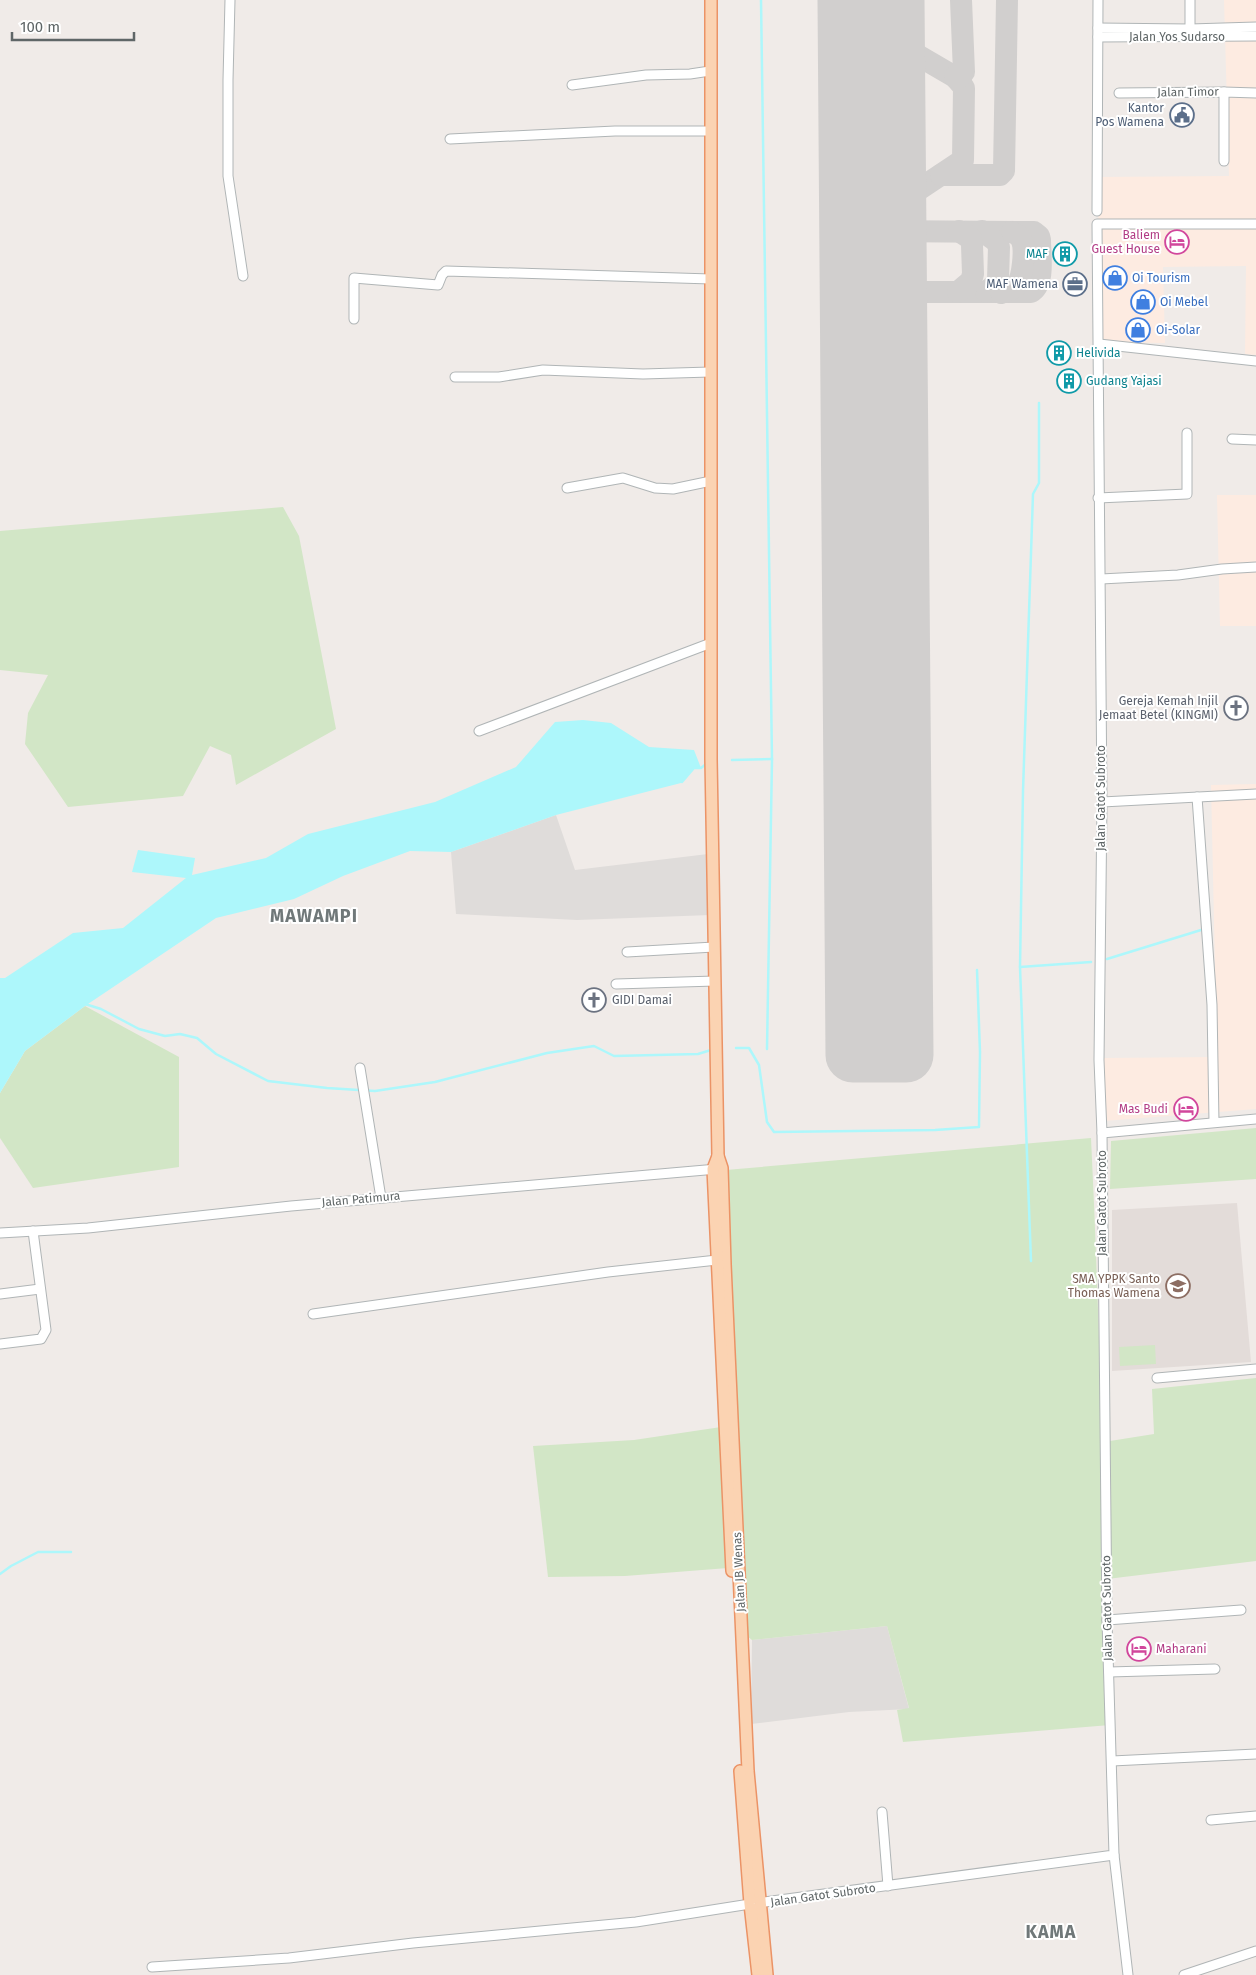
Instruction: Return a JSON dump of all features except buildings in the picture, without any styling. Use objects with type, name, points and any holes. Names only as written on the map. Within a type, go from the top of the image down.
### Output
[{"type":"main road","points":[[711,0],[710,642],[718,1168]]},
{"type":"main road","name":"Jalan JB Wenas","points":[[718,1168],[717,1260],[729,1434]]},
{"type":"main road","name":"Jalan JB Wenas","points":[[718,1168],[741,1692],[748,1771],[758,1975]]},
{"type":"main road","name":"Jalan JB Wenas","points":[[755,1904],[767,1975]]},
{"type":"street","points":[[230,0],[228,176],[243,276]]},
{"type":"street","points":[[1096,211],[1098,0]]},
{"type":"street","points":[[1190,0],[1190,29]]},
{"type":"street","name":"Jalan Yos Sudarso","points":[[1098,32],[1256,27]]},
{"type":"street","name":"Jalan Yos Sudarso","points":[[1098,32],[1256,36]]},
{"type":"street","points":[[572,85],[638,76],[710,71]]},
{"type":"street","points":[[1224,92],[1224,161]]},
{"type":"street","name":"Jalan Timor","points":[[1119,93],[1256,93]]},
{"type":"street","points":[[450,138],[615,131],[710,130]]},
{"type":"street","name":"Jalan Gatot Subroto","points":[[152,1967],[289,1958],[413,1943],[636,1922],[829,1893],[1114,1855],[1107,1620],[1102,1133],[1099,1060],[1102,802],[1097,224],[1256,224]]},
{"type":"street","points":[[354,319],[354,278],[438,285],[446,271],[711,279]]},
{"type":"street","points":[[1099,344],[1256,361]]},
{"type":"street","points":[[455,377],[499,377],[543,370],[643,374],[710,372]]},
{"type":"street","points":[[1098,498],[1187,494],[1187,433]]},
{"type":"street","points":[[1232,439],[1256,440]]},
{"type":"street","points":[[567,488],[623,478],[655,488],[673,489],[711,481]]},
{"type":"street","points":[[1101,579],[1178,575],[1256,567]]},
{"type":"street","points":[[479,732],[710,642]]},
{"type":"street","points":[[1102,802],[1256,794]]},
{"type":"street","points":[[1197,797],[1212,1005],[1214,1122]]},
{"type":"street","points":[[627,952],[714,947]]},
{"type":"street","points":[[616,984],[716,981]]},
{"type":"street","points":[[360,1068],[381,1198]]},
{"type":"street","points":[[1102,1133],[1256,1119]]},
{"type":"street","name":"Jalan Patimura","points":[[0,1233],[88,1228],[381,1198],[718,1168]]},
{"type":"street","points":[[0,1344],[41,1339],[46,1330],[33,1231]]},
{"type":"street","points":[[313,1314],[608,1272],[717,1260]]},
{"type":"street","points":[[0,1294],[40,1289]]},
{"type":"street","points":[[1157,1378],[1256,1369]]},
{"type":"street","points":[[1107,1620],[1240,1610]]},
{"type":"street","points":[[1109,1672],[1215,1669]]},
{"type":"street","points":[[1112,1761],[1256,1754]]},
{"type":"street","points":[[882,1812],[888,1886]]},
{"type":"street","points":[[1211,1820],[1256,1816]]},
{"type":"street","points":[[1114,1855],[1128,1975]]},
{"type":"street","points":[[1184,1975],[1256,1951]]},
{"type":"shaded area","points":[[1224,0],[1256,0],[1256,355],[1245,354],[1246,266],[1163,267],[1165,343],[1102,342],[1097,177],[1229,176]]},
{"type":"shaded area","points":[[1217,495],[1256,495],[1256,626],[1220,626]]},
{"type":"shaded area","points":[[1256,784],[1256,1109],[1104,1121],[1101,1058],[1217,1057],[1211,785]]},
{"type":"shaded area","points":[[556,815],[575,870],[708,854],[710,915],[577,920],[456,914],[451,852]]},
{"type":"shaded area","name":"SMA YPPK Santo Thomas Wamena","points":[[1237,1203],[1251,1362],[1112,1371],[1112,1210]]},
{"type":"shaded area","points":[[887,1626],[909,1709],[849,1712],[751,1724],[752,1640]]},
{"type":"green space","points":[[283,507],[299,536],[336,729],[236,785],[231,755],[210,746],[183,796],[68,807],[25,744],[28,713],[48,675],[0,670],[0,531]]},
{"type":"green space","points":[[85,1006],[179,1057],[179,1167],[33,1188],[0,1138],[0,1093],[25,1051]]},
{"type":"green space","points":[[1256,1128],[1256,1179],[1110,1189],[1111,1141]]},
{"type":"green space","points":[[1091,1138],[1107,1561],[1110,1441],[1154,1434],[1152,1389],[1256,1378],[1256,1561],[1107,1579],[1110,1725],[903,1742],[897,1710],[909,1708],[887,1626],[752,1640],[747,1636],[726,1170]]},
{"type":"green space","points":[[1155,1345],[1156,1364],[1120,1366],[1119,1347]]},
{"type":"green space","points":[[721,1427],[728,1568],[625,1576],[548,1577],[533,1446],[634,1440]]},
{"type":"water","points":[[583,720],[611,723],[649,747],[694,750],[701,768],[694,768],[681,783],[556,815],[451,852],[410,851],[343,876],[294,899],[216,918],[85,1006],[25,1051],[0,1093],[0,978],[5,978],[73,933],[123,928],[186,878],[132,872],[138,850],[195,858],[192,875],[266,858],[308,834],[435,802],[516,767],[555,722]]},
{"type":"waterway","points":[[761,0],[772,759],[767,1049]]},
{"type":"waterway","points":[[1031,1261],[1020,967],[1023,791],[1033,494],[1039,483],[1039,403]]},
{"type":"waterway","points":[[732,760],[772,759]]},
{"type":"waterway","points":[[682,782],[694,768],[701,768],[706,764]]},
{"type":"waterway","points":[[1107,959],[1201,930]]},
{"type":"waterway","points":[[1020,967],[1091,962]]},
{"type":"waterway","points":[[736,1048],[749,1048],[759,1065],[767,1122],[774,1132],[935,1130],[979,1127],[980,1052],[977,970]]},
{"type":"waterway","points":[[85,1004],[101,1009],[139,1029],[165,1036],[180,1034],[197,1038],[216,1054],[268,1081],[327,1088],[375,1091],[435,1082],[547,1053],[594,1046],[614,1056],[698,1054],[711,1050]]},
{"type":"waterway","points":[[0,1574],[38,1552],[71,1552]]},
{"type":"taxiway","points":[[955,77],[960,77],[964,72],[961,0]]},
{"type":"taxiway","points":[[941,175],[1000,175],[1004,171],[1007,0]]},
{"type":"taxiway","points":[[871,15],[875,26],[883,35],[955,77],[964,88],[963,160],[874,222]]},
{"type":"taxiway","points":[[873,73],[874,57],[881,44],[890,43],[903,47]]},
{"type":"taxiway","points":[[874,173],[879,184],[891,195],[909,196]]},
{"type":"taxiway","points":[[874,231],[1034,232],[1039,236],[1040,240],[1041,261],[1038,283],[1031,292],[875,292]]},
{"type":"taxiway","points":[[958,292],[971,281],[973,274],[971,239],[959,231]]},
{"type":"taxiway","points":[[982,231],[996,241],[999,247],[998,280],[986,292]]},
{"type":"taxiway","points":[[1001,293],[1016,286],[1022,270],[1023,243],[1019,236],[1012,232]]},
{"type":"runway","points":[[845,0],[853,1055],[906,1055],[897,0]]},
{"type":"place","name":"Kantor Pos Wamena","points":[[1182,115]]},
{"type":"place","name":"Baliem Guest House","points":[[1177,242]]},
{"type":"place","name":"MAF","points":[[1065,254]]},
{"type":"place","name":"Oi Tourism","points":[[1115,278]]},
{"type":"place","name":"MAF Wamena","points":[[1075,284]]},
{"type":"place","name":"Oi Mebel","points":[[1143,302]]},
{"type":"place","name":"Oi-Solar","points":[[1138,330]]},
{"type":"place","name":"Helivida","points":[[1059,353]]},
{"type":"place","name":"Gudang Yajasi","points":[[1069,381]]},
{"type":"place","name":"Gereja Kemah Injil Jemaat Betel (KINGMI)","points":[[1236,708]]},
{"type":"place","name":"GIDI Damai","points":[[594,1000]]},
{"type":"place","name":"Mas Budi","points":[[1186,1109]]},
{"type":"place","name":"SMA YPPK Santo Thomas Wamena","points":[[1178,1286]]},
{"type":"place","name":"Maharani","points":[[1139,1649]]},
{"type":"district","name":"MAWAMPI","points":[[314,916]]},
{"type":"district","name":"KAMA","points":[[1051,1932]]}]
